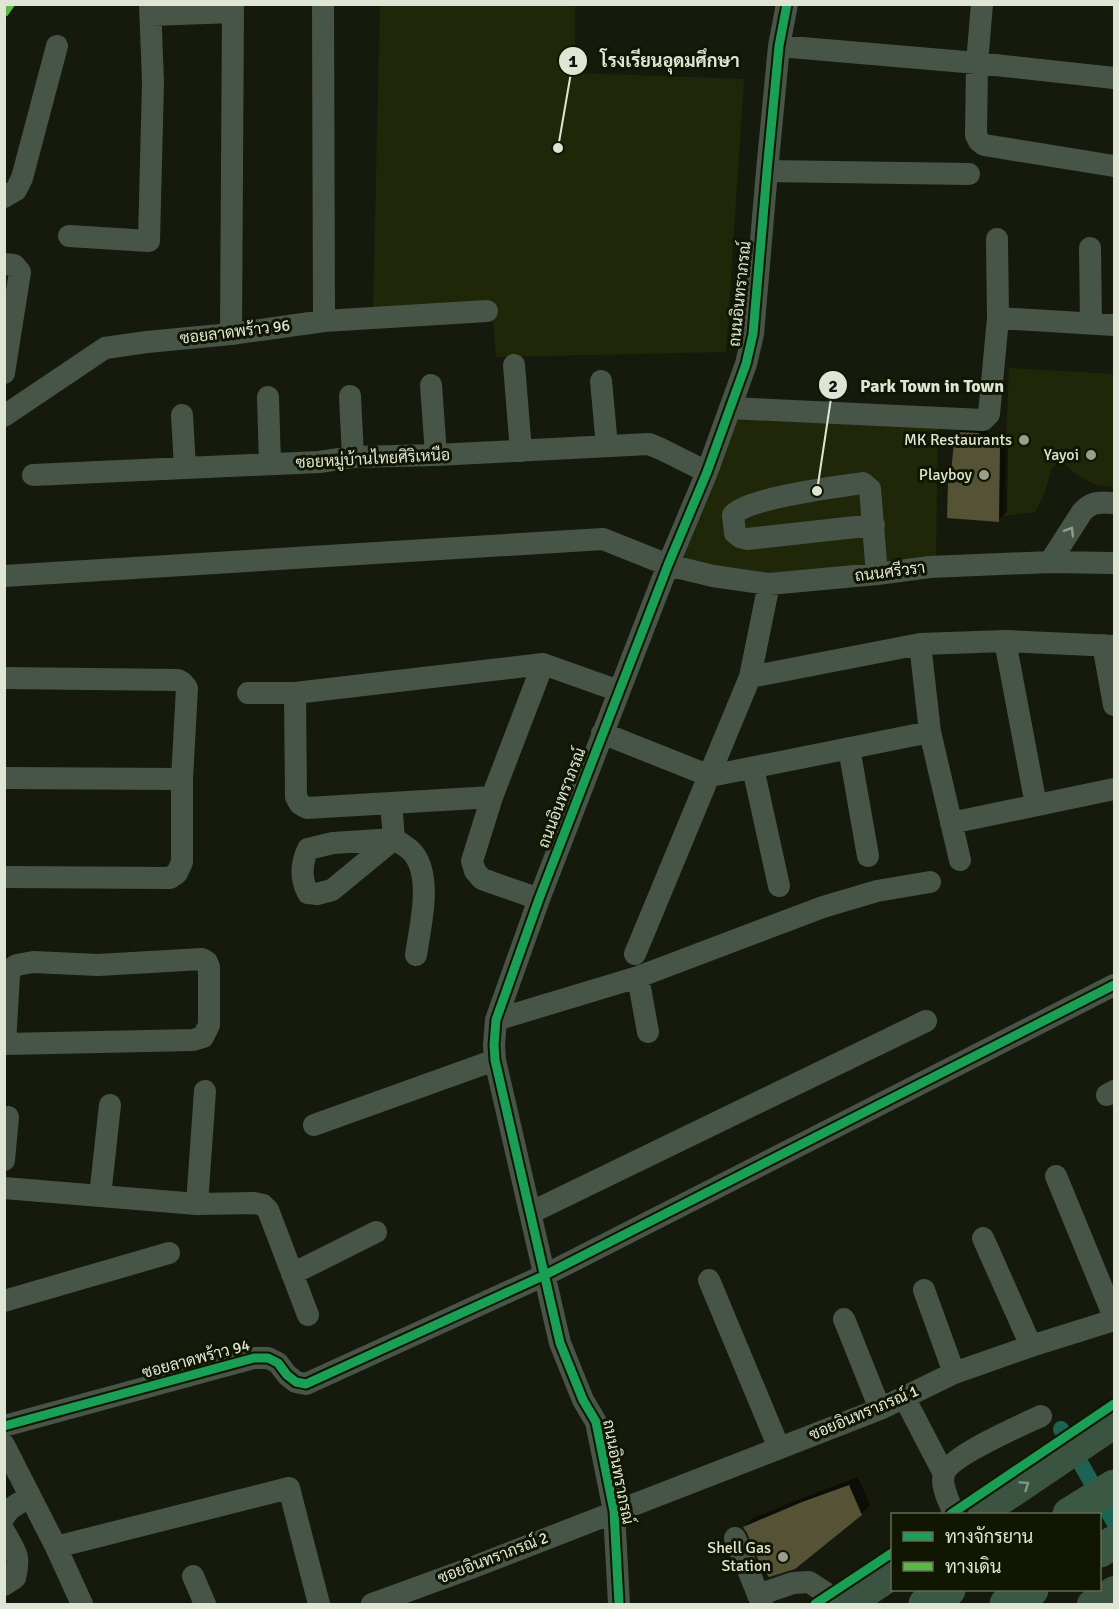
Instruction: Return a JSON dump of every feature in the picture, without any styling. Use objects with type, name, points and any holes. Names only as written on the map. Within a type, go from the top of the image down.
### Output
[{"type":"highway","points":[[1073,1513],[1114,1486]]},
{"type":"highway","points":[[1101,1550],[1114,1542]]},
{"type":"highway","points":[[925,1605],[947,1591]]},
{"type":"highway","points":[[1006,1605],[1030,1591]]},
{"type":"main road","points":[[985,1513],[1114,1425]]},
{"type":"main road","points":[[854,1602],[891,1577]]},
{"type":"street","points":[[323,4],[324,321]]},
{"type":"street","name":"ถนนอินทราภรณ์","points":[[619,1605],[614,1511],[596,1422],[583,1400],[560,1343],[495,1060],[496,1020],[602,733],[707,472],[746,364],[753,334],[779,46],[787,4]]},
{"type":"street","points":[[982,4],[977,63],[976,135],[979,141],[984,145],[1114,166]]},
{"type":"street","points":[[69,236],[149,241],[153,82],[151,10],[233,8],[231,334]]},
{"type":"street","points":[[4,196],[16,190],[22,178],[57,46]]},
{"type":"street","points":[[779,46],[977,63],[1114,78]]},
{"type":"street","points":[[767,171],[969,174]]},
{"type":"street","points":[[730,408],[983,420],[990,414],[998,318],[997,239]]},
{"type":"street","points":[[1090,248],[1091,323]]},
{"type":"street","points":[[4,264],[14,265],[20,272],[4,373]]},
{"type":"street","name":"ซอยลาดพร้าว 96","points":[[4,416],[105,348],[324,321],[487,311]]},
{"type":"street","points":[[998,318],[1114,325]]},
{"type":"street","points":[[514,365],[521,451]]},
{"type":"street","points":[[600,381],[607,446]]},
{"type":"street","points":[[431,385],[436,455]]},
{"type":"street","points":[[350,396],[353,457]]},
{"type":"street","points":[[268,397],[270,464]]},
{"type":"street","points":[[182,415],[185,468]]},
{"type":"street","name":"ซอยหมู่บ้านไทยศิริเหนือ","points":[[33,475],[319,462],[353,457],[648,444],[707,472]]},
{"type":"street","points":[[874,525],[747,539],[735,533],[733,515],[742,508],[762,501],[863,483],[870,489],[874,525],[877,574]]},
{"type":"street","points":[[1050,562],[1087,506],[1094,502],[1114,503]]},
{"type":"street","name":"ถนนศรีวรา","points":[[4,576],[603,539],[668,565],[713,576],[769,584],[930,567],[1050,562],[1114,563]]},
{"type":"street","points":[[635,954],[750,677],[769,584]]},
{"type":"street","points":[[750,677],[920,644],[1005,641],[1109,645],[1114,705]]},
{"type":"street","points":[[1005,641],[1036,805]]},
{"type":"street","points":[[920,644],[930,732],[960,860]]},
{"type":"street","points":[[248,693],[295,693],[543,664],[619,691]]},
{"type":"street","points":[[539,899],[482,879],[475,871],[472,861],[492,797],[543,664]]},
{"type":"street","points":[[4,678],[178,680],[186,688],[182,779],[182,862],[177,873],[170,878],[4,877]]},
{"type":"street","points":[[295,693],[296,797],[300,804],[308,808],[492,797]]},
{"type":"street","points":[[602,733],[710,776],[930,732]]},
{"type":"street","points":[[849,748],[868,856]]},
{"type":"street","points":[[753,768],[779,886]]},
{"type":"street","points":[[4,778],[182,779]]},
{"type":"street","points":[[951,823],[1114,789]]},
{"type":"street","points":[[391,802],[394,839],[413,853],[421,868],[425,887],[416,955]]},
{"type":"street","points":[[496,1020],[638,977],[823,907],[878,891],[930,882]]},
{"type":"street","points":[[202,959],[209,967],[208,1025],[203,1037],[193,1040],[5,1044],[9,975],[12,968],[17,965],[33,962],[98,965],[202,959]]},
{"type":"street","points":[[638,977],[648,1032]]},
{"type":"street","name":"ซอยลาดพร้าว 94","points":[[4,1426],[254,1358],[268,1358],[278,1363],[286,1375],[296,1382],[306,1384],[545,1275],[1114,985]]},
{"type":"street","points":[[530,1213],[926,1021]]},
{"type":"street","points":[[314,1125],[495,1060]]},
{"type":"street","points":[[197,1204],[205,1091]]},
{"type":"street","points":[[100,1196],[110,1105]]},
{"type":"street","points":[[4,1160],[8,1117]]},
{"type":"street","points":[[1056,1176],[1114,1319]]},
{"type":"street","points":[[4,1188],[197,1204],[254,1203],[263,1205],[268,1210],[308,1315]]},
{"type":"street","points":[[292,1274],[376,1232]]},
{"type":"street","points":[[983,1238],[1031,1346]]},
{"type":"street","points":[[4,1301],[169,1253]]},
{"type":"street","points":[[709,1280],[779,1448]]},
{"type":"street","points":[[924,1290],[954,1373]]},
{"type":"street","points":[[844,1319],[880,1409]]},
{"type":"street","name":"ซอยอินทราภรณ์ 1","points":[[614,1511],[880,1409],[954,1373],[1114,1319]]},
{"type":"street","points":[[904,1397],[944,1474],[944,1488],[953,1513]]},
{"type":"street","points":[[944,1474],[951,1464],[969,1452],[1041,1416]]},
{"type":"street","points":[[4,1445],[56,1547],[82,1605]]},
{"type":"street","points":[[56,1547],[288,1488],[319,1605]]},
{"type":"street","points":[[4,1517],[10,1509],[30,1496]]},
{"type":"street","name":"ซอยอินทราภรณ์ 2","points":[[372,1605],[614,1511]]},
{"type":"street","points":[[4,1531],[16,1552],[19,1564],[15,1578],[4,1585]]},
{"type":"street","points":[[735,1538],[760,1600],[793,1583],[809,1582],[854,1602]]},
{"type":"street","points":[[193,1576],[205,1605]]},
{"type":"shaded area","points":[[380,5],[575,5],[575,73],[744,79],[726,352],[496,357],[492,306],[373,310]]},
{"type":"shaded area","points":[[1009,368],[1114,374],[1114,487],[1095,485],[1076,474],[1062,462],[1052,467],[1044,495],[1035,512],[1003,516]]},
{"type":"shaded area","points":[[728,417],[938,419],[936,564],[751,590],[666,566]]},
{"type":"building","name":"Playboy","points":[[955,432],[979,433],[979,444],[1000,445],[999,522],[947,518],[948,483],[950,483]]},
{"type":"building","name":"Shell Gas Station","points":[[849,1485],[862,1515],[795,1569],[769,1577],[760,1564],[743,1527]]},
{"type":"waterway","points":[[1061,1429],[1114,1522]]},
{"type":"marked path","points":[[4,14],[11,4]]},
{"type":"cycle path","points":[[619,1604],[614,1511],[596,1422],[583,1400],[560,1343],[495,1060],[496,1020],[539,899],[668,565],[707,472],[746,364],[753,334],[779,46],[787,4]]},
{"type":"cycle path","points":[[4,1426],[254,1358],[268,1358],[278,1363],[296,1382],[306,1384],[545,1275],[1114,985]]},
{"type":"cycle path","points":[[952,1513],[1114,1404]]},
{"type":"cycle path","points":[[815,1604],[891,1554]]},
{"type":"place","name":"โรงเรียนอุดมศึกษา","points":[[558,148]]},
{"type":"place","name":"MK Restaurants","points":[[1024,440]]},
{"type":"place","name":"Yayoi","points":[[1091,455]]},
{"type":"place","name":"Playboy","points":[[984,475]]},
{"type":"place","name":"Park Town in Town","points":[[817,491]]},
{"type":"place","name":"Shell Gas Station","points":[[783,1557]]}]
